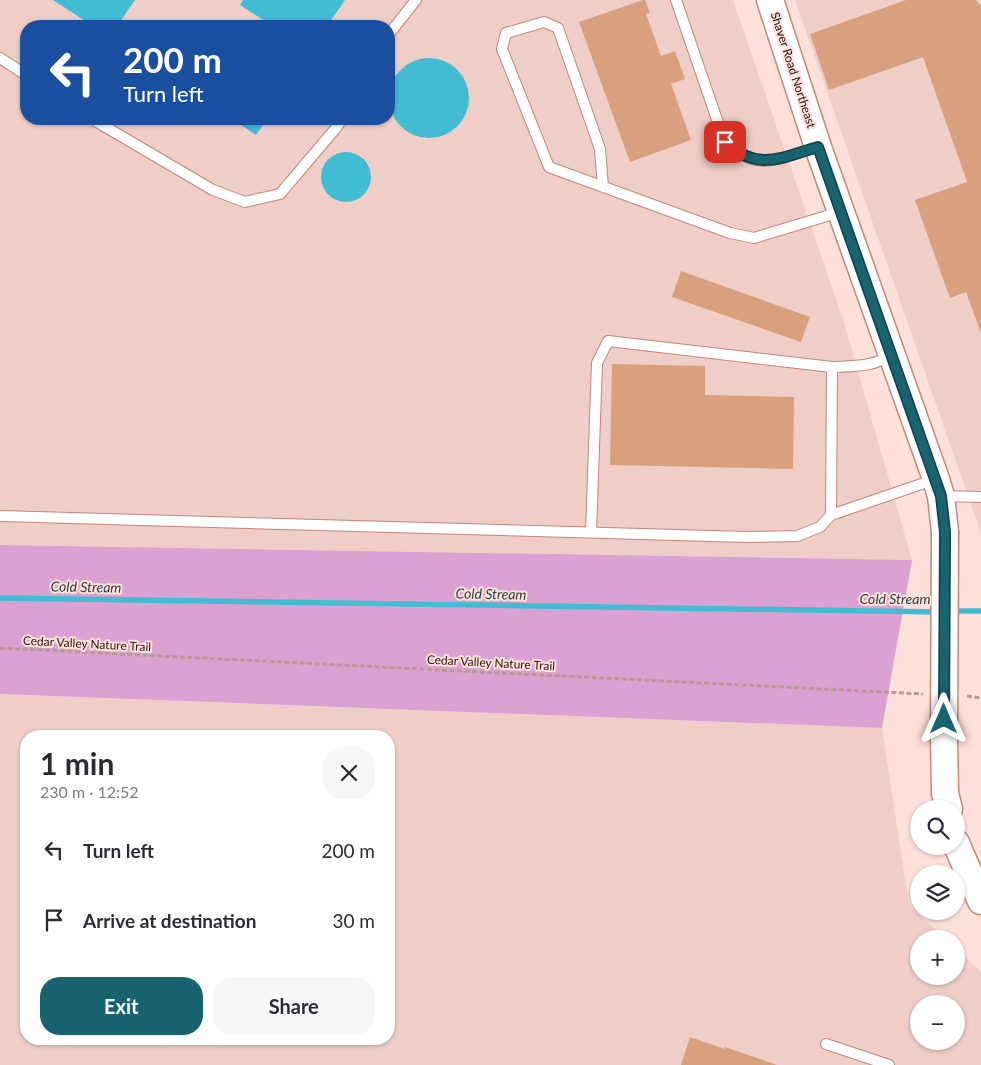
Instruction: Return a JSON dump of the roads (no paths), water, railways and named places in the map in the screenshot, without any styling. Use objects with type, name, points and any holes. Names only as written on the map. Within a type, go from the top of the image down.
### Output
[{"type":"street","name":"Shaver Road Northeast","points":[[770,0],[818,147],[939,487],[945,532],[944,738],[945,792],[947,800]]},
{"type":"street","points":[[961,855],[981,901]]},
{"type":"lane","points":[[395,26],[416,0]]},
{"type":"lane","points":[[676,0],[725,142],[738,154],[759,162],[818,147]]},
{"type":"lane","points":[[603,187],[600,149],[558,28],[544,22],[506,33],[502,49],[549,167],[603,187],[730,233],[754,238],[841,212]]},
{"type":"lane","points":[[0,58],[20,71]]},
{"type":"lane","points":[[102,125],[213,190],[245,202],[280,194],[338,125]]},
{"type":"lane","points":[[591,532],[597,363],[608,341],[832,366],[857,366],[881,362],[892,354]]},
{"type":"lane","points":[[831,515],[832,366]]},
{"type":"lane","points":[[0,516],[746,537],[797,536],[820,527],[831,515],[939,487],[981,497]]},
{"type":"lane","points":[[826,1044],[889,1065]]},
{"type":"water","points":[[53,0],[135,0],[121,20],[84,20]]},
{"type":"water","points":[[243,0],[345,0],[331,20],[264,20],[240,5]]},
{"type":"water","points":[[429,58],[444,61],[462,76],[469,98],[466,113],[457,126],[444,135],[429,138],[414,135],[401,126],[395,118],[395,78],[401,70],[414,61]]},
{"type":"water","points":[[241,125],[263,125],[256,135]]},
{"type":"water","points":[[346,152],[356,154],[364,159],[369,167],[371,177],[369,187],[364,195],[356,200],[346,202],[336,200],[328,195],[323,187],[321,177],[323,167],[328,159],[336,154]]},
{"type":"waterway","name":"Cold Stream","points":[[0,598],[939,612]]},
{"type":"waterway","name":"Cold Stream","points":[[951,611],[981,611]]}]
